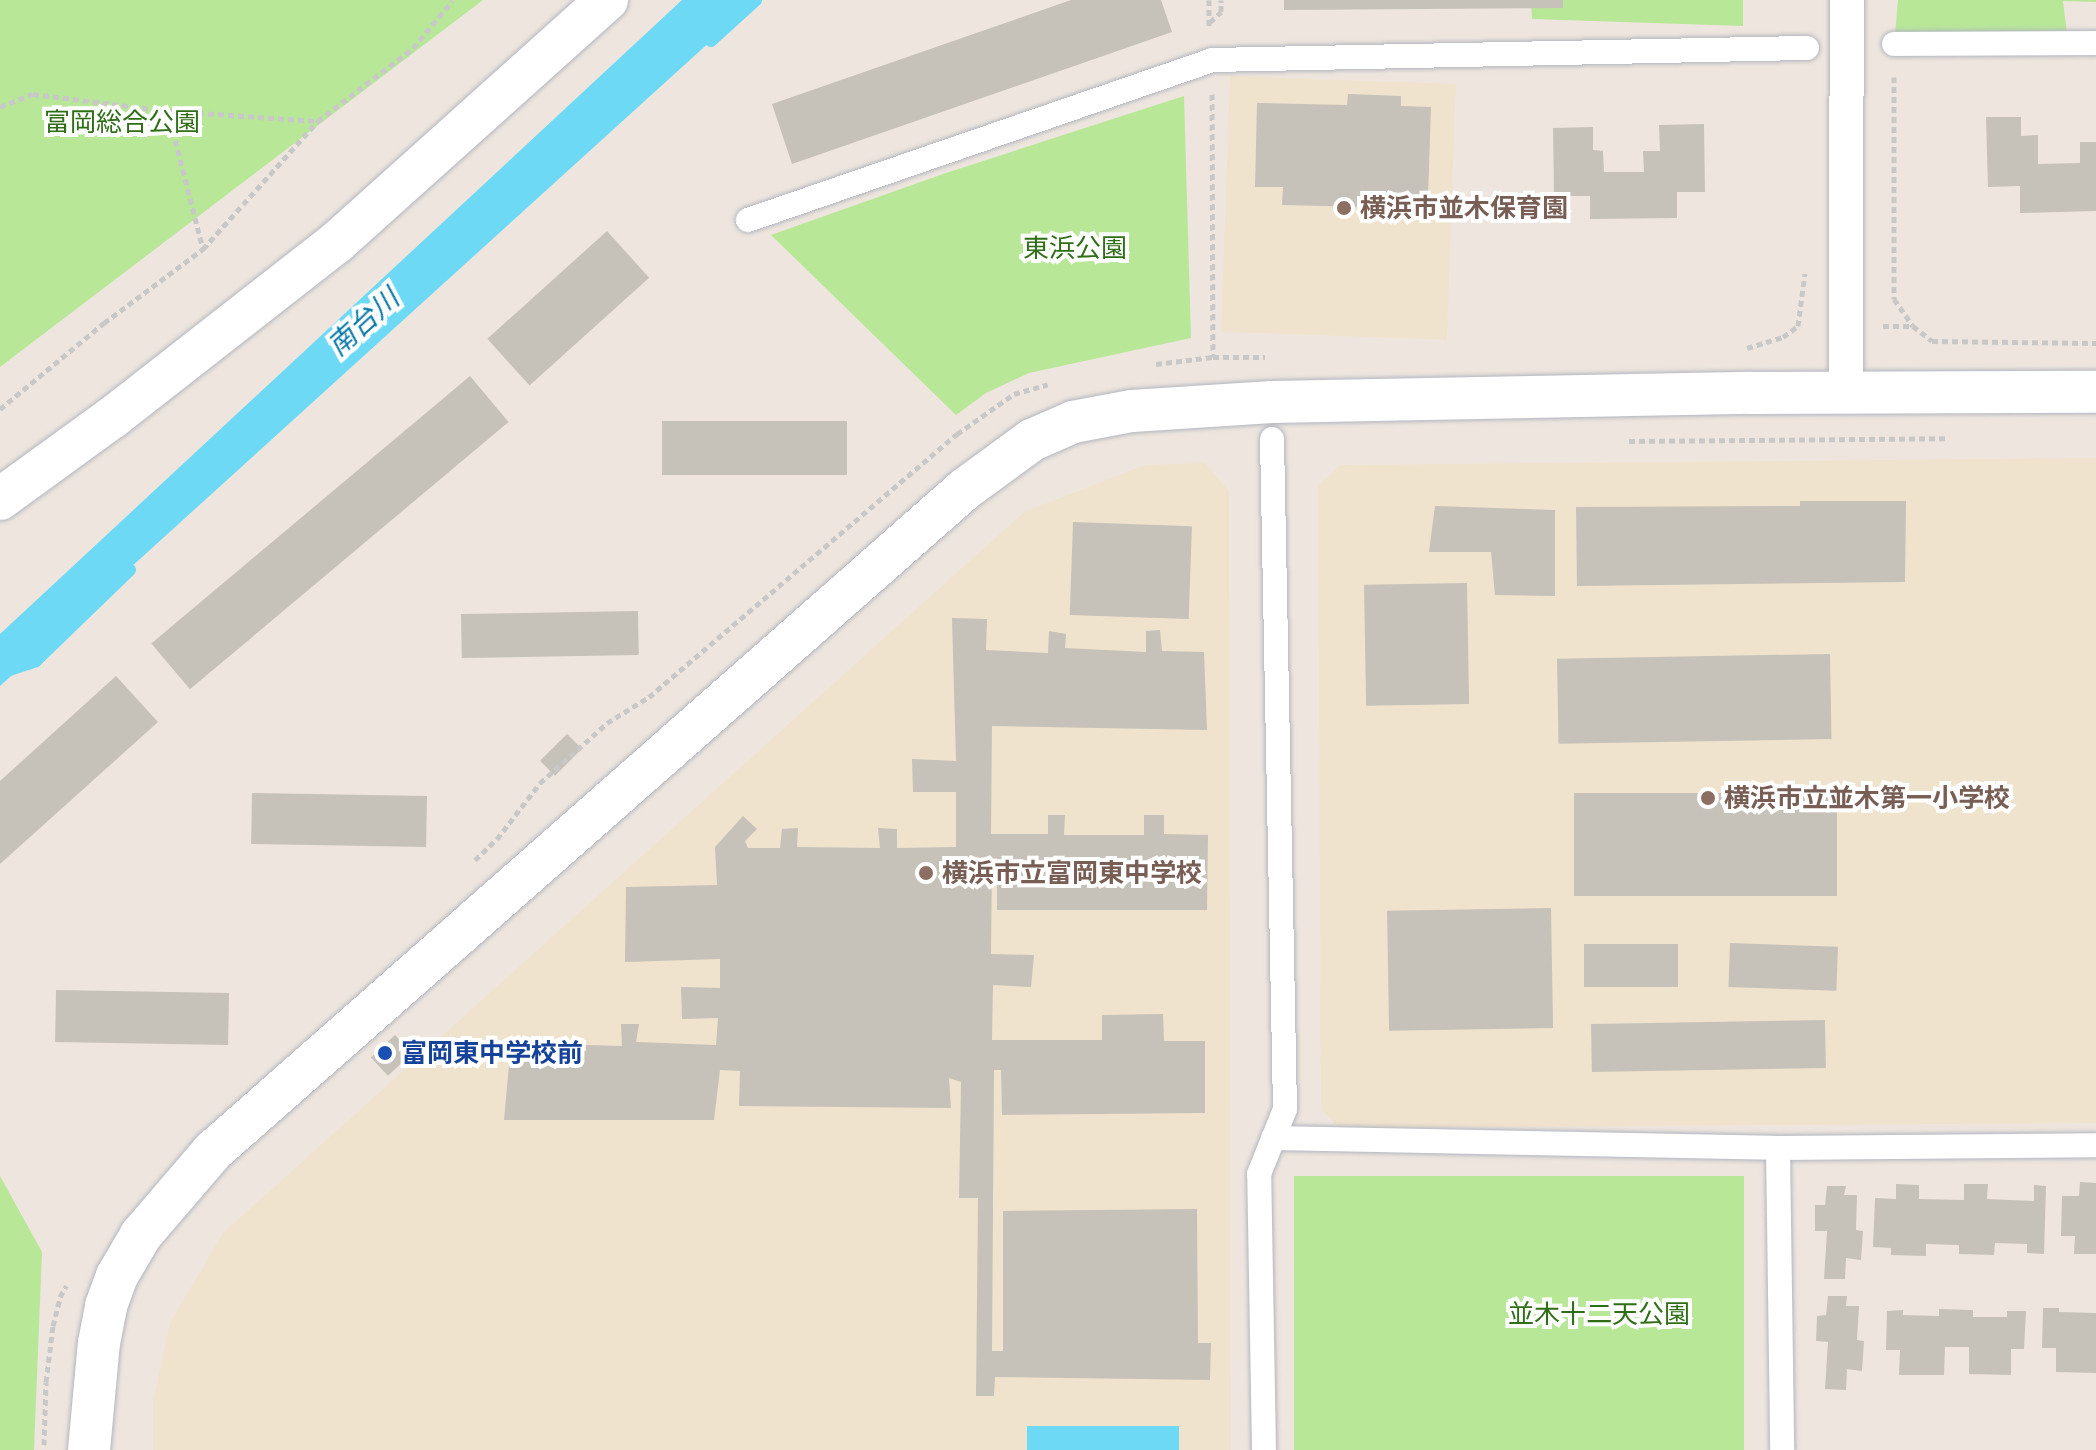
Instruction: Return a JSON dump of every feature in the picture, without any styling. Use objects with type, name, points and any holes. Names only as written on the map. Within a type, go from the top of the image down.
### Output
[{"type":"street","points":[[1846,392],[1847,0]]},
{"type":"street","points":[[0,499],[113,417],[337,242],[587,7]]},
{"type":"street","points":[[1894,44],[2096,43]]},
{"type":"street","points":[[748,220],[1212,60],[1807,48]]},
{"type":"street","points":[[89,1450],[99,1343],[106,1306],[117,1276],[141,1235],[213,1151],[965,489],[1032,440],[1073,422],[1132,411],[1257,403],[1846,392],[2096,392]]},
{"type":"street","points":[[1264,1450],[1259,1174],[1285,1109],[1272,439]]},
{"type":"street","points":[[1273,1138],[1778,1148],[2096,1145]]},
{"type":"street","points":[[1778,1148],[1782,1450]]},
{"type":"path","points":[[0,409],[104,323],[203,249],[318,121],[413,48],[453,0]]},
{"type":"path","points":[[1209,0],[1213,357]]},
{"type":"path","points":[[1209,23],[1221,12],[1221,0]]},
{"type":"path","points":[[1894,44],[1894,299],[1900,308],[1921,336],[1932,341],[2096,343]]},
{"type":"path","points":[[0,107],[33,94],[168,111],[318,121]]},
{"type":"path","points":[[168,111],[203,249]]},
{"type":"path","points":[[1734,348],[1750,348],[1783,337],[1798,326],[1805,295],[1805,264]]},
{"type":"path","points":[[1143,367],[1213,357],[1272,357]]},
{"type":"path","points":[[472,863],[497,839],[540,783],[607,723],[649,697],[957,434],[1014,394],[1062,380]]},
{"type":"path","points":[[44,1450],[46,1382],[53,1326],[60,1297],[68,1284]]},
{"type":"shaded area","name":"横浜市並木保育園","points":[[1230,76],[1456,84],[1447,340],[1221,332]]},
{"type":"shaded area","name":"横浜市立並木第一小学校","points":[[2096,458],[2096,1123],[1339,1128],[1321,1109],[1318,486],[1340,465]]},
{"type":"shaded area","name":"横浜市立富岡東中学校","points":[[1205,463],[1229,491],[1231,1450],[153,1450],[153,1402],[170,1323],[223,1233],[1024,512],[1145,465]]},
{"type":"green space","name":"富岡総合公園","points":[[0,0],[483,0],[0,367]]},
{"type":"green space","points":[[1531,0],[1743,0],[1743,26],[1532,19]]},
{"type":"green space","points":[[1898,0],[2096,0],[2096,2],[2063,1],[2067,34],[1895,35]]},
{"type":"green space","name":"東浜公園","points":[[1184,96],[1191,338],[1029,373],[986,393],[956,415],[771,235],[943,174]]},
{"type":"green space","points":[[0,1176],[42,1252],[34,1450],[0,1450]]},
{"type":"green space","name":"並木十二天公園","points":[[1294,1176],[1744,1176],[1744,1450],[1294,1450]]},
{"type":"water","points":[[682,0],[756,0],[0,686],[0,634]]},
{"type":"water","points":[[1027,1426],[1179,1426],[1179,1450],[1027,1450]]},
{"type":"building","points":[[1071,0],[1161,0],[1172,32],[792,164],[772,104]]},
{"type":"building","points":[[1284,0],[1563,0],[1563,8],[1284,10]]},
{"type":"building","points":[[1348,94],[1401,96],[1401,106],[1431,107],[1428,197],[1408,197],[1408,208],[1282,205],[1283,187],[1255,187],[1257,103],[1347,105]]},
{"type":"building","points":[[1986,117],[2021,117],[2021,136],[2038,135],[2038,164],[2080,163],[2080,142],[2096,142],[2096,211],[2020,213],[2020,186],[1988,187]]},
{"type":"building","points":[[1704,124],[1705,192],[1677,192],[1677,218],[1590,219],[1590,196],[1554,196],[1553,128],[1593,127],[1593,150],[1603,151],[1604,172],[1644,172],[1643,151],[1660,151],[1659,125]]},
{"type":"building","points":[[607,231],[649,278],[530,386],[487,339]]},
{"type":"building","points":[[470,376],[509,422],[190,689],[151,643]]},
{"type":"building","points":[[662,421],[847,421],[847,475],[662,475]]},
{"type":"building","points":[[1800,501],[1906,501],[1905,582],[1577,586],[1576,507],[1800,506]]},
{"type":"building","points":[[1435,506],[1555,510],[1555,596],[1495,595],[1491,552],[1429,552]]},
{"type":"building","points":[[1073,522],[1192,526],[1189,619],[1070,615]]},
{"type":"building","points":[[1467,583],[1469,704],[1366,706],[1364,585]]},
{"type":"building","points":[[638,611],[639,655],[462,658],[461,614]]},
{"type":"building","points":[[952,618],[987,619],[986,650],[1048,653],[1049,631],[1066,634],[1065,648],[1146,652],[1146,631],[1160,630],[1162,651],[1204,652],[1207,730],[992,726],[991,834],[1048,834],[1048,815],[1065,815],[1064,835],[1144,835],[1144,815],[1164,815],[1164,834],[1208,835],[1207,910],[997,910],[997,858],[992,859],[991,954],[1034,955],[1031,987],[993,985],[992,1040],[1102,1040],[1102,1015],[1163,1014],[1164,1041],[1205,1041],[1205,1113],[1002,1115],[1001,1070],[994,1070],[992,1351],[1003,1351],[1003,1211],[1197,1209],[1198,1343],[1211,1343],[1210,1380],[995,1377],[994,1396],[976,1396],[978,1198],[959,1198],[961,1082],[949,1078],[951,1108],[739,1106],[740,1071],[720,1070],[714,1120],[504,1120],[511,1043],[622,1046],[621,1024],[639,1024],[636,1042],[716,1045],[718,1018],[682,1019],[681,987],[720,988],[720,959],[625,962],[626,887],[717,885],[715,847],[743,816],[757,829],[745,841],[748,848],[780,848],[782,829],[798,828],[797,847],[880,848],[878,828],[897,829],[897,848],[956,847],[956,792],[913,792],[912,759],[956,761]]},
{"type":"building","points":[[1830,654],[1831,739],[1559,744],[1557,659]]},
{"type":"building","points":[[116,676],[158,722],[0,864],[0,781]]},
{"type":"building","points":[[567,734],[582,749],[555,776],[540,761]]},
{"type":"building","points":[[252,793],[427,796],[426,847],[251,844]]},
{"type":"building","points":[[1574,793],[1837,793],[1837,896],[1574,896]]},
{"type":"building","points":[[1551,908],[1553,1028],[1389,1031],[1387,911]]},
{"type":"building","points":[[1730,943],[1838,947],[1836,991],[1728,987]]},
{"type":"building","points":[[1584,944],[1678,944],[1678,987],[1584,987]]},
{"type":"building","points":[[56,990],[229,993],[228,1045],[55,1042]]},
{"type":"building","points":[[1825,1020],[1826,1068],[1592,1072],[1591,1024]]},
{"type":"building","points":[[395,1035],[412,1053],[388,1076],[371,1058]]},
{"type":"building","points":[[2080,1182],[2096,1183],[2096,1254],[2074,1254],[2075,1236],[2061,1236],[2062,1196],[2079,1196]]},
{"type":"building","points":[[1896,1184],[1919,1185],[1919,1199],[1964,1200],[1964,1184],[1988,1184],[1987,1199],[2034,1201],[2034,1185],[2046,1186],[2044,1254],[2027,1253],[2027,1244],[1995,1243],[1994,1255],[1959,1254],[1959,1245],[1926,1244],[1926,1256],[1891,1255],[1891,1248],[1873,1247],[1875,1198],[1896,1199]]},
{"type":"building","points":[[1827,1186],[1846,1186],[1844,1195],[1857,1195],[1856,1230],[1863,1231],[1861,1260],[1846,1258],[1845,1279],[1824,1279],[1827,1231],[1815,1231],[1815,1205],[1825,1205]]},
{"type":"building","points":[[1828,1296],[1847,1296],[1846,1306],[1859,1306],[1857,1340],[1864,1341],[1862,1371],[1847,1369],[1846,1390],[1825,1389],[1828,1342],[1816,1341],[1817,1316],[1826,1315]]},
{"type":"building","points":[[2043,1308],[2059,1308],[2059,1312],[2096,1313],[2096,1373],[2056,1372],[2056,1348],[2042,1348]]},
{"type":"building","points":[[1939,1309],[1973,1310],[1973,1317],[2007,1317],[2007,1311],[2026,1311],[2024,1349],[2011,1349],[2011,1375],[1969,1374],[1969,1347],[1945,1347],[1944,1375],[1899,1375],[1900,1350],[1886,1350],[1887,1311],[1903,1310],[1903,1315],[1939,1316]]},
{"type":"waterway","name":"南台川","points":[[711,41],[756,0]]},
{"type":"waterway","name":"南台川","points":[[0,673],[36,661],[130,570]]},
{"type":"place","name":"横浜市並木保育園","points":[[1344,208]]},
{"type":"place","name":"横浜市立並木第一小学校","points":[[1708,798]]},
{"type":"place","name":"横浜市立富岡東中学校","points":[[926,873]]},
{"type":"place","name":"富岡東中学校前","points":[[385,1053]]}]
